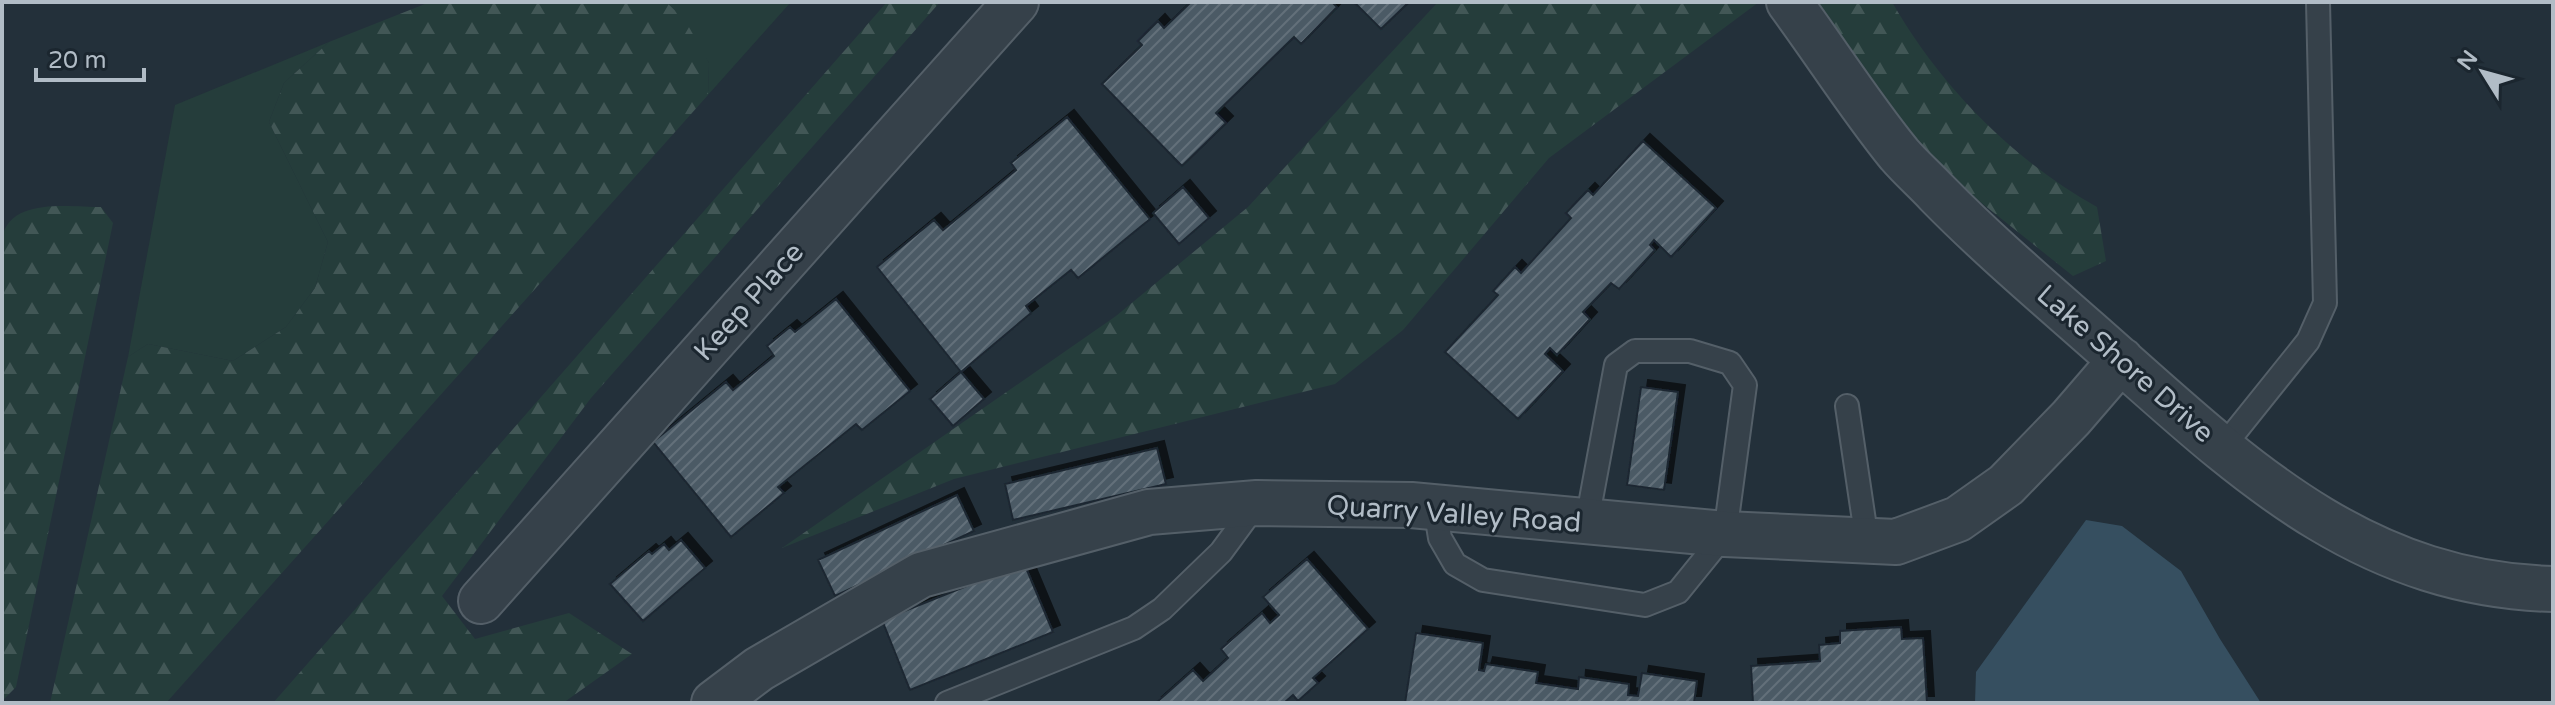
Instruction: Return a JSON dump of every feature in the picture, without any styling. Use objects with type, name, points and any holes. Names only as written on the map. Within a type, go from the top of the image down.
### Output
[{"type":"street","name":"Keep Place","points":[[481,601],[1016,2]]},
{"type":"street","name":"Lake Shore Drive","points":[[1789,2],[1900,155],[1976,233],[2293,504],[2362,543],[2441,574],[2524,588],[2553,589]]},
{"type":"street","name":"Quarry Valley Road","points":[[714,703],[759,669],[921,575],[1149,512],[1257,503],[1435,507],[1725,534],[1896,542],[1958,519],[2006,485],[2071,418],[2121,360]]},
{"type":"lane","points":[[2223,447],[2308,341],[2325,303],[2318,2]]},
{"type":"lane","points":[[1435,507],[1440,538],[1455,564],[1483,580],[1645,605],[1678,592],[1725,534],[1745,385],[1730,363],[1690,351],[1635,351],[1616,365],[1587,521]]},
{"type":"lane","points":[[1847,406],[1867,541]]},
{"type":"lane","points":[[947,703],[1134,628],[1153,615],[1221,552],[1257,503]]},
{"type":"green space","points":[[430,2],[666,2],[685,20],[709,63],[708,95],[166,703],[50,703],[128,357],[148,344],[233,361],[286,327],[315,288],[328,242],[269,122],[284,83],[329,42]]},
{"type":"green space","points":[[666,2],[791,2],[708,95],[709,63]]},
{"type":"green space","points":[[887,2],[940,2],[591,398],[442,596],[475,639],[569,613],[632,654],[563,703],[273,703]]},
{"type":"green space","points":[[1438,2],[1759,2],[1549,158],[1403,330],[1335,384],[954,479],[782,548],[1116,316],[1248,207]]},
{"type":"green space","points":[[1817,2],[1892,2],[1932,63],[1981,118],[2036,167],[2097,207],[2106,261],[2073,276],[1954,181],[1912,139]]},
{"type":"green space","points":[[329,42],[284,83],[269,122],[328,242],[315,288],[286,327],[233,361],[148,344],[128,357],[175,105]]},
{"type":"green space","points":[[58,206],[101,207],[113,223],[16,687],[2,701],[2,238],[7,225],[28,210]]},
{"type":"water","points":[[2086,520],[2122,526],[2181,571],[2261,703],[1975,703],[1976,672]]},
{"type":"building","points":[[1191,2],[1332,2],[1337,7],[1301,44],[1294,37],[1216,113],[1226,123],[1182,166],[1102,84],[1142,45],[1138,41],[1158,21],[1164,28]]},
{"type":"building","points":[[1357,2],[1409,2],[1381,29]]},
{"type":"building","points":[[1067,117],[1150,219],[1078,278],[1071,270],[1026,306],[1031,313],[961,372],[877,267],[934,220],[943,230],[1016,170],[1011,163]]},
{"type":"building","points":[[1643,141],[1716,208],[1671,257],[1654,240],[1650,245],[1655,250],[1619,289],[1611,283],[1583,312],[1590,319],[1557,355],[1550,348],[1545,354],[1563,371],[1518,419],[1445,352],[1498,295],[1493,291],[1515,267],[1521,273],[1571,218],[1566,213],[1588,190],[1593,195]]},
{"type":"building","points":[[1183,187],[1209,218],[1179,244],[1153,213]]},
{"type":"building","points":[[836,299],[910,391],[862,430],[856,424],[778,487],[784,493],[731,537],[653,442],[726,382],[733,390],[774,356],[767,346],[790,327],[795,332]]},
{"type":"building","points":[[961,372],[984,399],[953,426],[930,399]]},
{"type":"building","points":[[1641,387],[1678,392],[1664,490],[1627,485]]},
{"type":"building","points":[[1157,448],[1166,484],[1013,520],[1005,484]]},
{"type":"building","points":[[957,495],[974,531],[835,596],[818,560]]},
{"type":"building","points":[[681,540],[705,568],[643,621],[610,584],[649,551],[652,554],[664,544],[669,550]]},
{"type":"building","points":[[1307,559],[1368,629],[1313,678],[1318,683],[1298,701],[1293,695],[1284,703],[1156,703],[1193,670],[1203,681],[1228,658],[1221,649],[1262,613],[1270,623],[1279,615],[1263,597]]},
{"type":"building","points":[[1024,563],[1053,632],[910,690],[882,620]]},
{"type":"building","points":[[1901,627],[1902,639],[1923,638],[1927,703],[1753,703],[1751,666],[1820,661],[1819,645],[1840,643],[1840,631]]},
{"type":"building","points":[[1416,633],[1483,643],[1479,670],[1484,671],[1486,664],[1538,672],[1536,683],[1578,689],[1579,677],[1629,684],[1628,695],[1638,696],[1642,673],[1697,681],[1694,703],[1405,703]]}]
